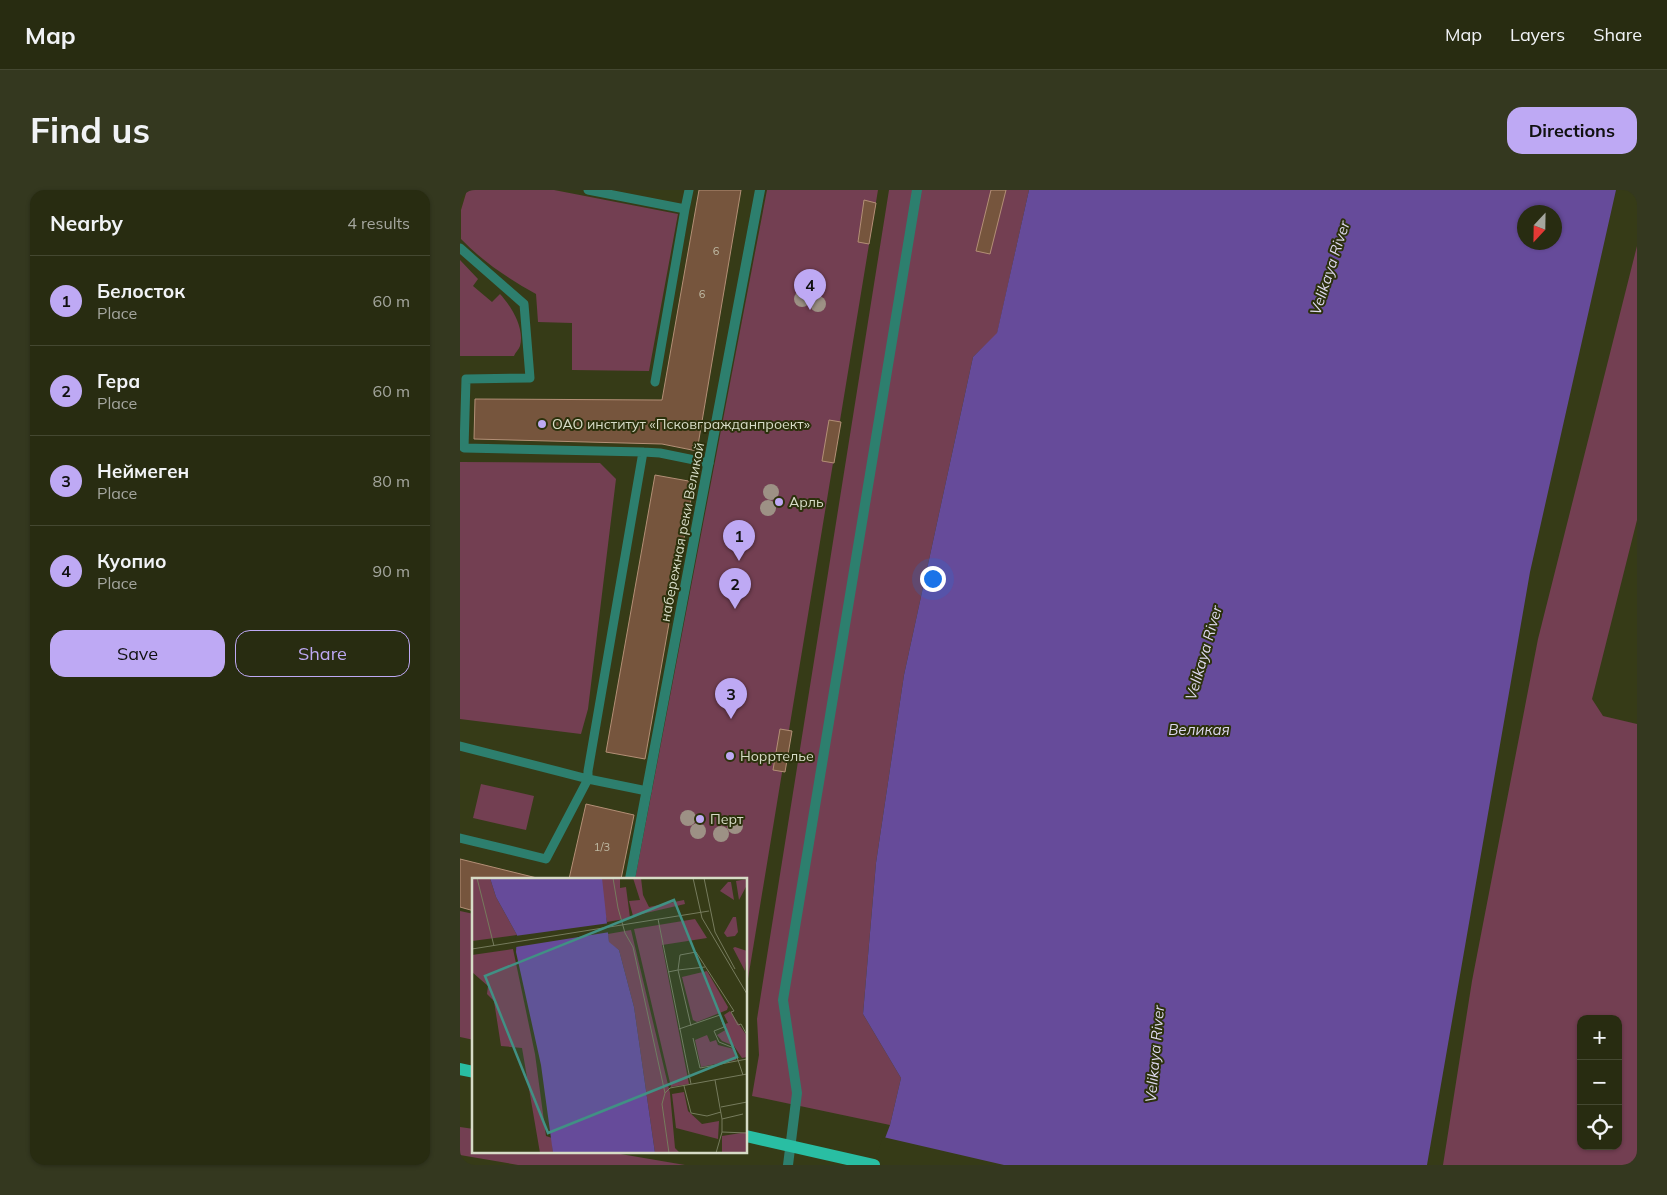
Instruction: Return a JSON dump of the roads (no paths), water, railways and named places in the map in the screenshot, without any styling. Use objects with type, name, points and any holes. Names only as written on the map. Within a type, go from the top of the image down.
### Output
[{"type":"main road","points":[[748,1136],[874,1165]]},
{"type":"street","name":"набережная реки Великой","points":[[630,878],[760,190]]},
{"type":"street","points":[[788,1165],[796,1093],[783,1000],[917,190]]},
{"type":"lane","points":[[588,190],[685,209]]},
{"type":"lane","points":[[656,382],[689,190]]},
{"type":"lane","points":[[460,248],[524,304],[530,378],[466,379],[464,448],[660,453],[709,463]]},
{"type":"lane","points":[[460,838],[546,859],[588,779],[643,452]]},
{"type":"lane","points":[[460,746],[588,779],[647,791]]},
{"type":"water","name":"Великая","points":[[1029,190],[1616,190],[1530,572],[1427,1165],[875,1165],[890,1125],[901,1078],[863,1014],[876,863],[904,675],[973,357],[997,333]]},
{"type":"place","name":"Куопио","points":[[810,310]]},
{"type":"place","name":"ОАО институт «Псковгражданпроект»","points":[[542,424]]},
{"type":"place","name":"Арль","points":[[779,502]]},
{"type":"place","name":"Белосток","points":[[739,561]]},
{"type":"place","name":"Гера","points":[[735,609]]},
{"type":"place","name":"Неймеген","points":[[731,719]]},
{"type":"place","name":"Норртелье","points":[[730,756]]},
{"type":"place","name":"Перт","points":[[700,819]]},
{"type":"water label","name":"Velikaya River","points":[[1330,268]]},
{"type":"water label","name":"Velikaya River","points":[[1204,653]]},
{"type":"water label","name":"Velikaya River","points":[[1155,1054]]}]
